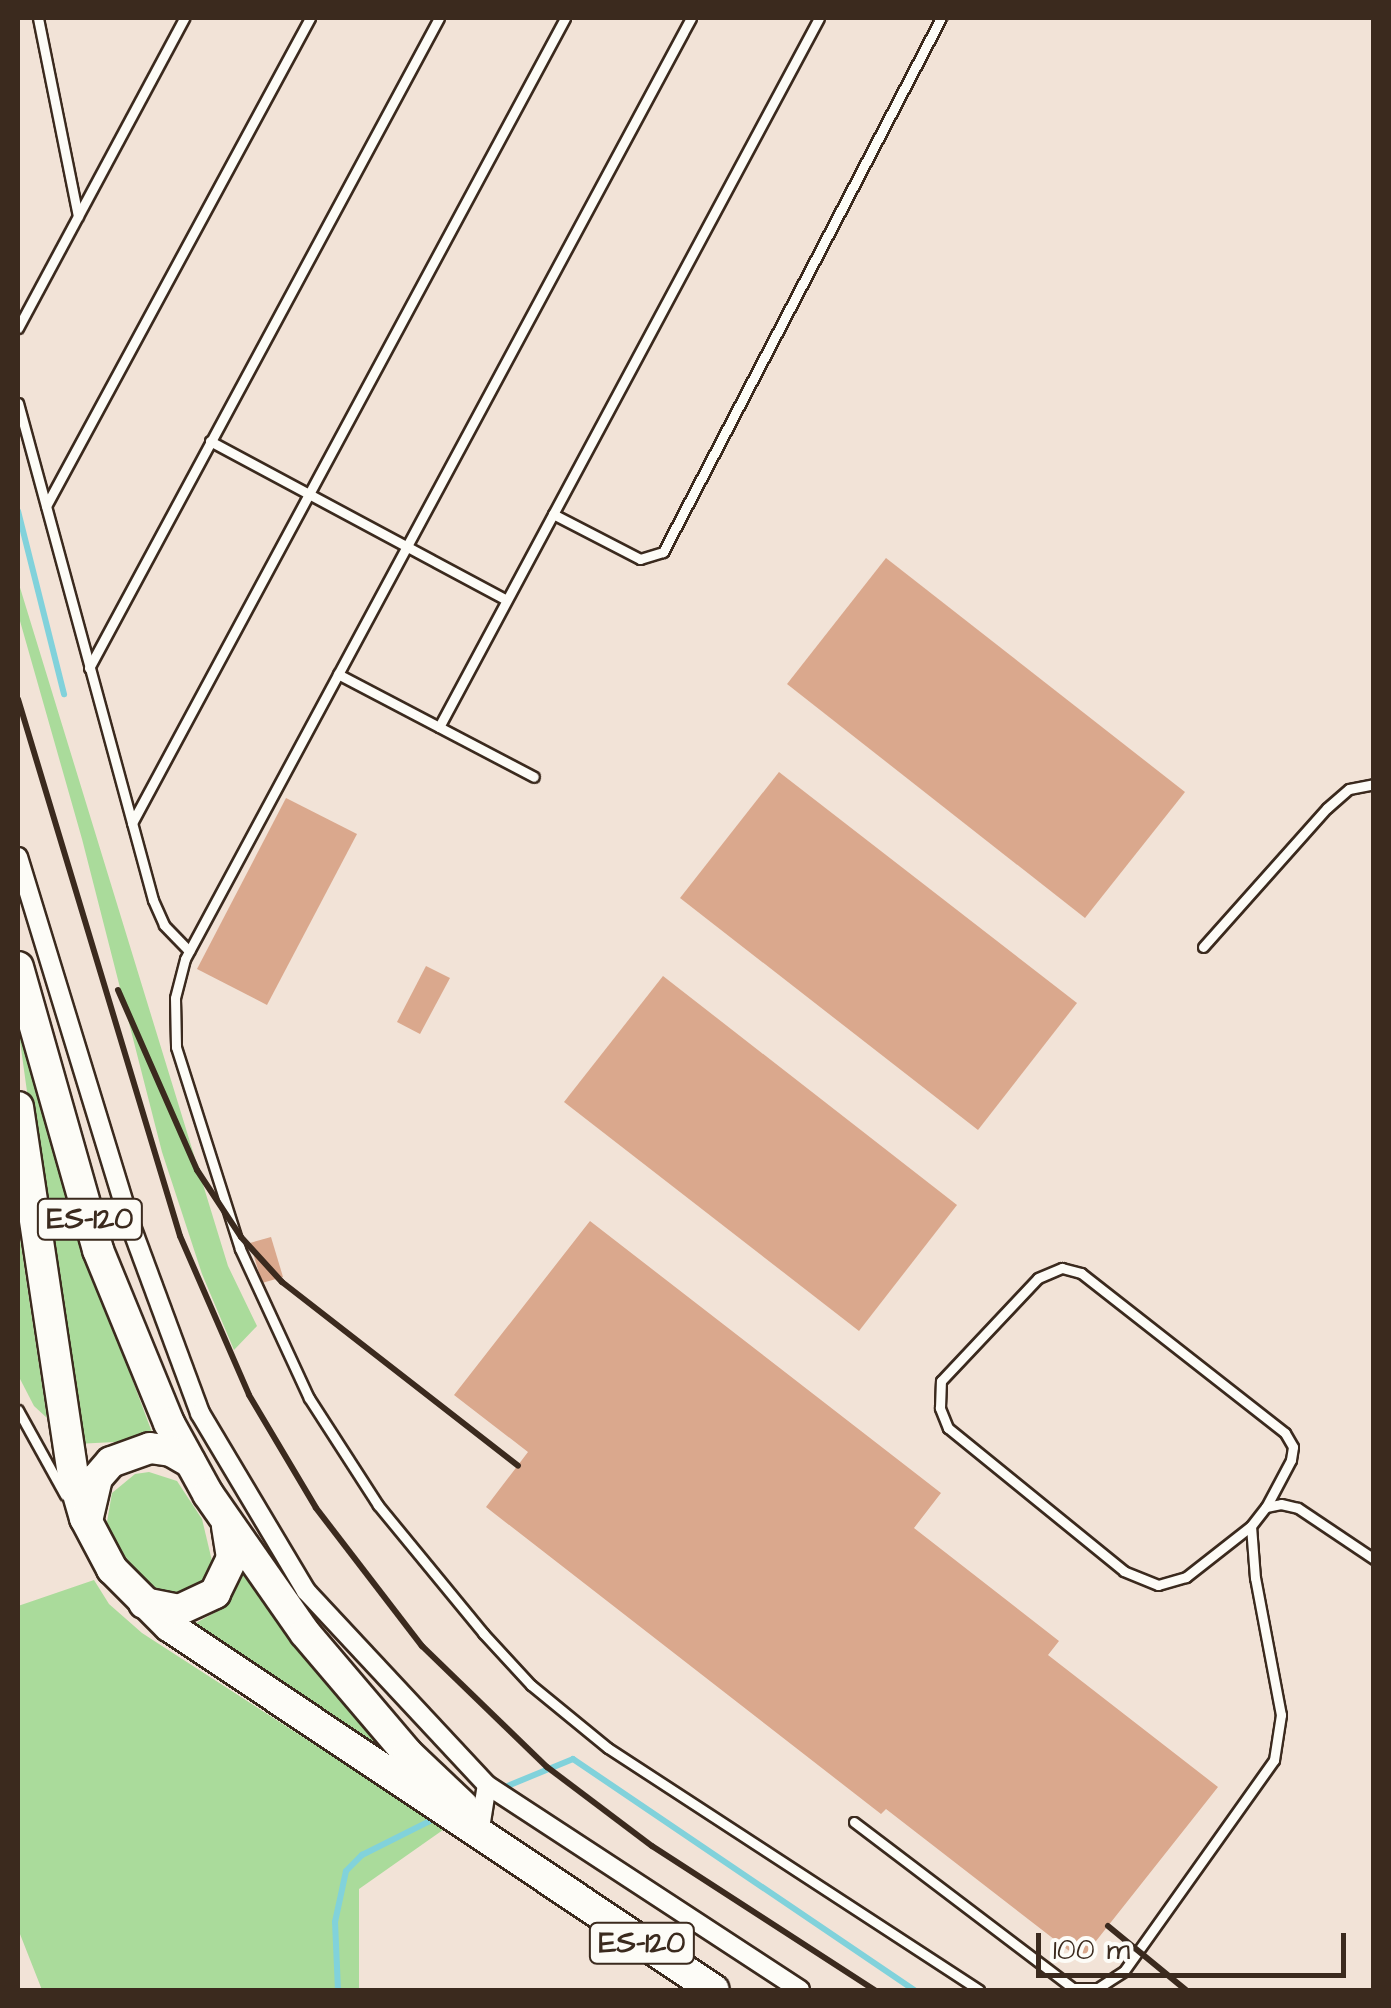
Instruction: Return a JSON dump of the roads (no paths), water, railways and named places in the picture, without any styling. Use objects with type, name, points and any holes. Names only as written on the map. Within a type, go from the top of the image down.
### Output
[{"type":"main road","name":"ES-120","points":[[18,966],[114,1294],[156,1396],[190,1462],[224,1519],[338,1677],[408,1754],[481,1822],[569,1894]]},
{"type":"main road","name":"ES-120","points":[[18,1107],[89,1467],[95,1539],[112,1569],[141,1602],[184,1637],[714,1990]]},
{"type":"main road","points":[[89,1467],[150,1448],[171,1451],[190,1462]]},
{"type":"main road","points":[[141,1602],[180,1610],[215,1593],[232,1558],[224,1519]]},
{"type":"street","points":[[18,857],[132,1229],[200,1413],[306,1591],[487,1785],[800,1990]]},
{"type":"street","points":[[481,1822],[487,1785]]},
{"type":"lane","points":[[38,18],[78,216]]},
{"type":"lane","points":[[18,328],[184,18]]},
{"type":"lane","points":[[46,506],[310,18]]},
{"type":"lane","points":[[89,668],[439,18]]},
{"type":"lane","points":[[132,823],[565,18]]},
{"type":"lane","points":[[691,18],[189,951],[176,998],[176,1047],[240,1250],[309,1398],[378,1505],[506,1660],[582,1729],[978,1990]]},
{"type":"lane","points":[[439,727],[819,18]]},
{"type":"lane","points":[[553,514],[640,558],[663,552],[941,18]]},
{"type":"lane","points":[[18,404],[158,913],[189,951]]},
{"type":"lane","points":[[210,441],[506,600]]},
{"type":"lane","points":[[338,674],[534,777]]},
{"type":"lane","points":[[1203,947],[1326,808],[1349,789],[1374,784]]},
{"type":"lane","points":[[1062,1268],[1081,1273],[1286,1433],[1293,1447],[1291,1460],[1252,1526],[1186,1577],[1158,1585],[1124,1571],[948,1428],[940,1408],[940,1381],[1038,1278],[1062,1268]]},
{"type":"lane","points":[[18,1410],[95,1539]]},
{"type":"lane","points":[[41,1454],[89,1467]]},
{"type":"lane","points":[[1266,1507],[1281,1504],[1298,1508],[1374,1559]]},
{"type":"lane","points":[[854,1822],[1073,1988],[1098,1988],[1124,1971],[1274,1760],[1282,1715],[1255,1578],[1252,1526]]},
{"type":"waterway","points":[[18,511],[64,694]]},
{"type":"waterway","points":[[500,1789],[573,1759],[914,1990]]},
{"type":"waterway","points":[[338,1990],[335,1922],[346,1871],[362,1855],[438,1817]]},
{"type":"railway","points":[[18,699],[180,1236],[249,1395],[316,1508],[422,1646],[547,1767],[652,1846],[875,1990]]},
{"type":"railway","points":[[118,990],[197,1170],[241,1237],[282,1282],[518,1466]]},
{"type":"railway","points":[[1108,1926],[1186,1990]]}]
